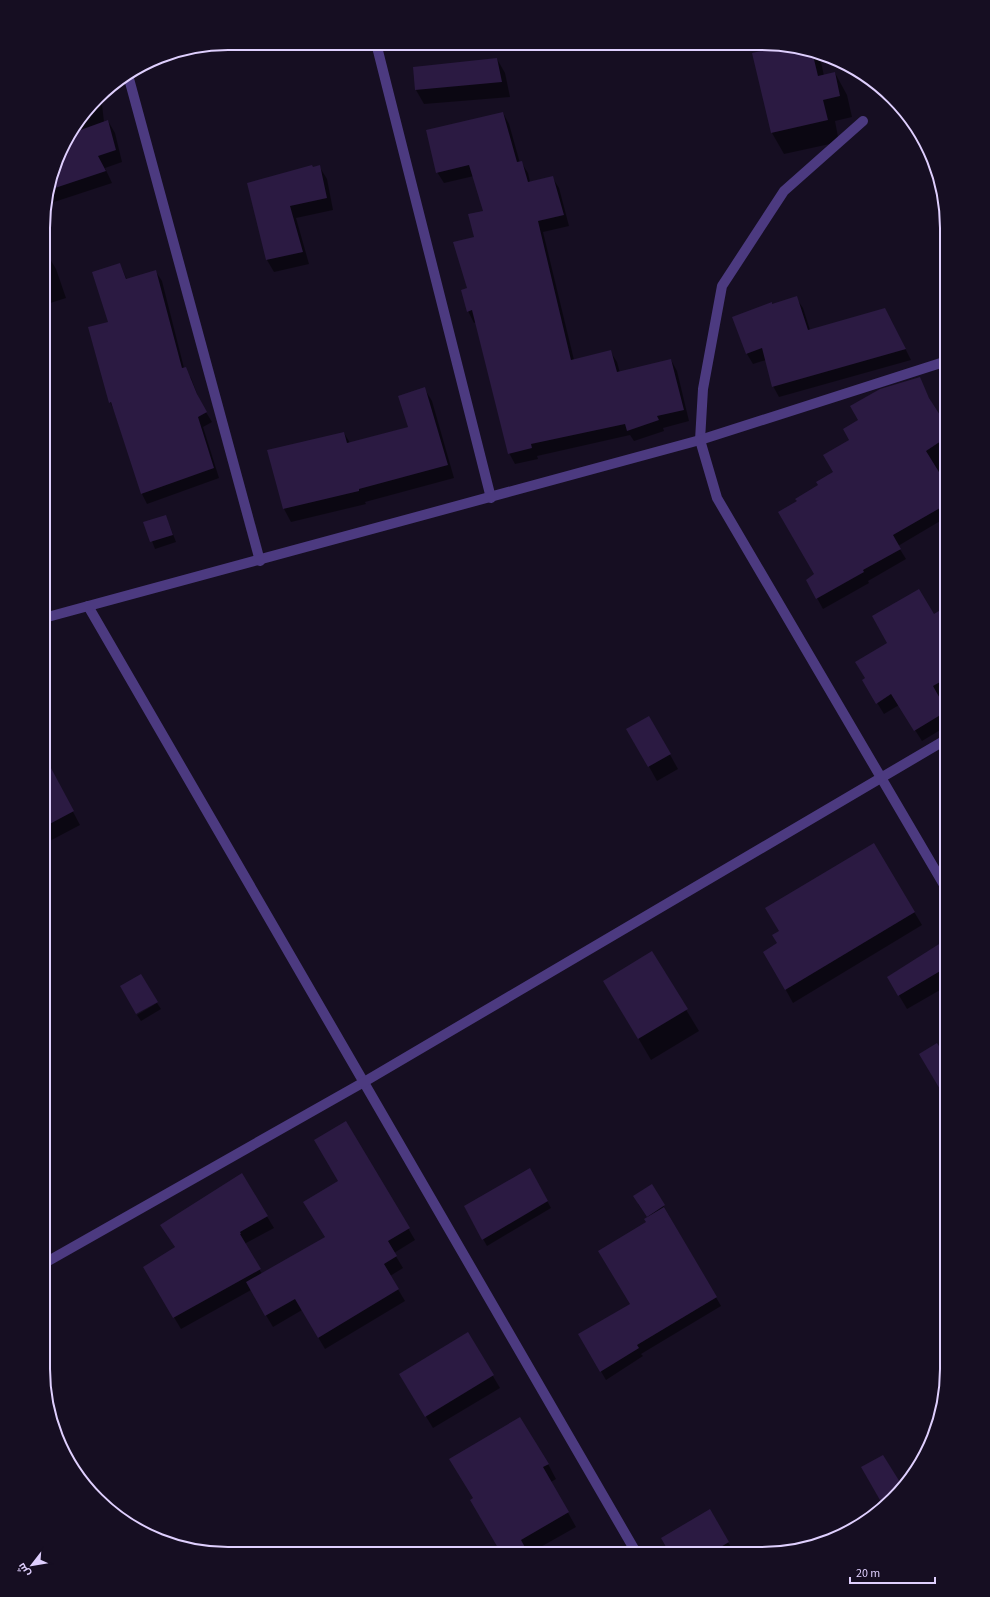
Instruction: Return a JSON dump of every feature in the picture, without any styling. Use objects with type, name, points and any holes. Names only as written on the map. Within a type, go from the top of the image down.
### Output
[{"type":"street","points":[[378,50],[491,498]]},
{"type":"street","points":[[129,80],[260,560]]},
{"type":"street","points":[[863,121],[784,192],[722,286],[703,389],[700,440],[716,498],[940,878]]},
{"type":"street","points":[[50,616],[491,498],[700,440],[940,363]]},
{"type":"street","points":[[88,606],[633,1547]]},
{"type":"street","points":[[50,1260],[364,1082],[940,743]]},
{"type":"building","points":[[774,50],[797,53],[814,58],[818,76],[835,72],[840,96],[823,100],[828,120],[771,133],[752,53]]},
{"type":"building","points":[[497,58],[502,82],[415,90],[413,67]]},
{"type":"building","points":[[503,112],[517,162],[522,161],[528,182],[553,176],[564,215],[538,221],[571,360],[611,350],[617,372],[671,359],[684,410],[657,416],[659,420],[627,431],[625,424],[531,444],[532,448],[508,454],[472,310],[467,312],[461,290],[467,288],[453,242],[474,237],[468,214],[483,211],[469,165],[436,173],[426,130]]},
{"type":"building","points":[[108,120],[116,150],[98,156],[106,171],[54,188],[59,171],[68,149],[79,130]]},
{"type":"building","points":[[312,165],[313,167],[320,165],[327,198],[290,206],[303,252],[266,260],[247,183]]},
{"type":"building","points":[[120,263],[126,279],[156,270],[182,368],[186,367],[197,394],[207,412],[198,417],[214,468],[141,494],[111,402],[109,403],[88,327],[108,322],[92,272]]},
{"type":"building","points":[[797,296],[808,330],[885,308],[906,349],[772,387],[762,348],[746,354],[732,317],[772,302],[772,304]]},
{"type":"building","points":[[920,377],[929,398],[940,415],[940,442],[926,451],[940,474],[940,508],[893,535],[901,549],[816,599],[806,580],[814,574],[778,512],[797,501],[795,499],[818,485],[816,482],[833,472],[823,455],[849,440],[843,429],[858,420],[850,406],[880,389]]},
{"type":"building","points":[[425,387],[448,465],[359,489],[359,491],[283,509],[267,450],[344,432],[347,443],[408,427],[398,396]]},
{"type":"building","points":[[166,515],[173,535],[150,542],[143,522]]},
{"type":"building","points":[[919,589],[934,614],[940,610],[940,682],[933,686],[940,698],[940,715],[914,731],[891,694],[876,704],[862,680],[865,678],[855,662],[887,643],[872,616]]},
{"type":"building","points":[[649,716],[671,754],[648,767],[626,729]]},
{"type":"building","points":[[50,766],[74,811],[50,824]]},
{"type":"building","points":[[874,843],[915,912],[785,990],[763,952],[777,943],[772,935],[779,931],[765,908]]},
{"type":"building","points":[[940,943],[940,971],[898,996],[887,977]]},
{"type":"building","points":[[652,951],[688,1009],[638,1039],[603,981]]},
{"type":"building","points":[[141,974],[158,1002],[136,1014],[120,986]]},
{"type":"building","points":[[937,1043],[940,1048],[940,1089],[919,1054]]},
{"type":"building","points":[[346,1121],[410,1228],[388,1241],[397,1256],[384,1264],[399,1289],[318,1338],[295,1299],[265,1316],[246,1282],[325,1237],[303,1202],[338,1181],[314,1140]]},
{"type":"building","points":[[530,1168],[548,1201],[482,1240],[464,1206]]},
{"type":"building","points":[[242,1173],[268,1216],[240,1232],[261,1269],[173,1318],[143,1267],[175,1247],[160,1225]]},
{"type":"building","points":[[652,1184],[665,1205],[647,1217],[633,1196]]},
{"type":"building","points":[[664,1207],[717,1297],[637,1345],[639,1348],[600,1372],[578,1334],[630,1304],[598,1251],[646,1222],[644,1219]]},
{"type":"building","points":[[468,1332],[494,1375],[425,1417],[399,1374]]},
{"type":"building","points":[[520,1417],[549,1464],[543,1467],[569,1512],[521,1540],[525,1547],[497,1547],[470,1500],[473,1498],[449,1459]]},
{"type":"building","points":[[883,1455],[900,1481],[881,1501],[861,1467]]},
{"type":"building","points":[[710,1509],[729,1542],[721,1547],[666,1547],[661,1538]]}]
